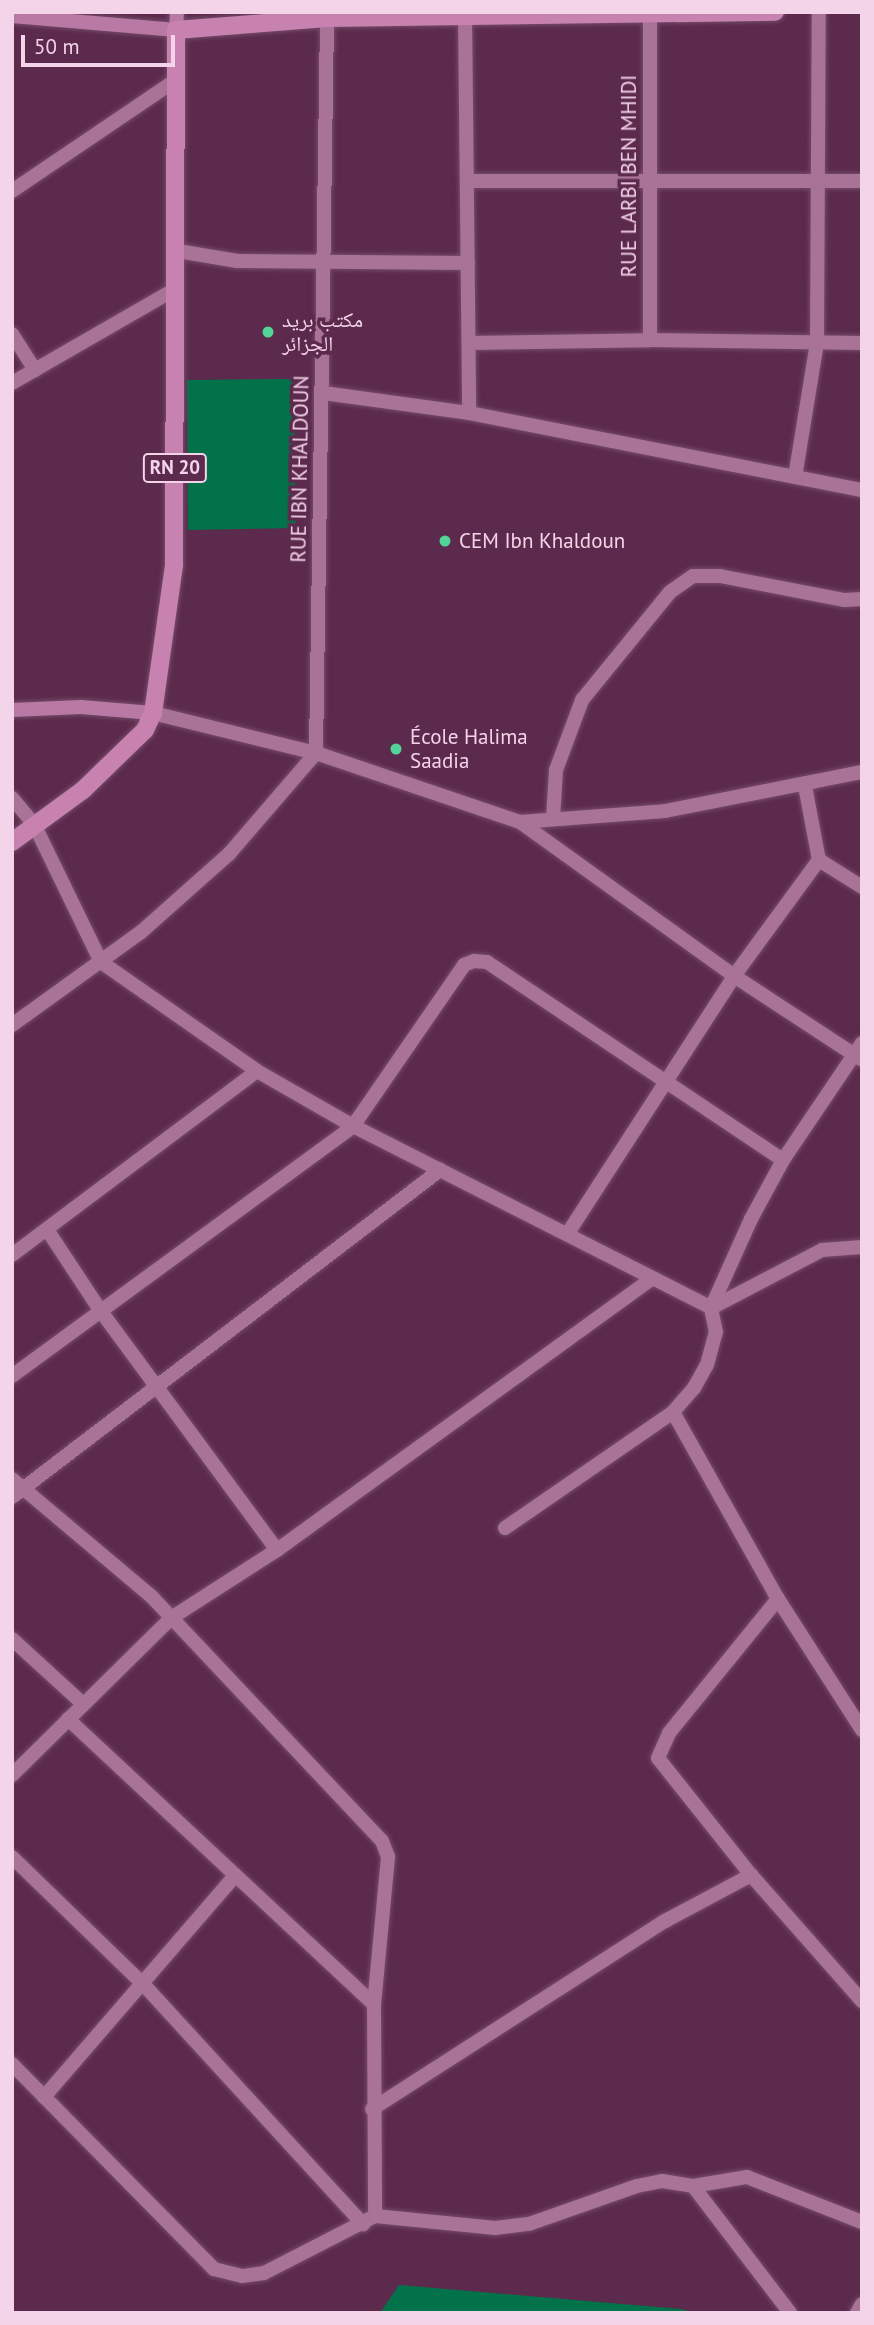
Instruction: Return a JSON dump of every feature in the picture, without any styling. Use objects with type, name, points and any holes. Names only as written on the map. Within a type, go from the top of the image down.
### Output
[{"type":"main road","points":[[176,21],[775,12]]},
{"type":"main road","name":"RN 20","points":[[12,842],[83,790],[145,730],[153,713],[174,565],[172,291],[177,251],[173,82],[176,21]]},
{"type":"street","points":[[795,477],[817,342],[820,12]]},
{"type":"street","name":"RUE LARBI BEN MHIDI","points":[[649,340],[650,14]]},
{"type":"street","points":[[465,15],[469,413]]},
{"type":"street","points":[[12,16],[176,21]]},
{"type":"street","name":"RUE IBN KHALDOUN","points":[[316,754],[327,18]]},
{"type":"street","points":[[12,191],[173,82]]},
{"type":"street","points":[[467,181],[862,181]]},
{"type":"street","points":[[177,251],[237,261],[468,263]]},
{"type":"street","points":[[12,383],[172,291]]},
{"type":"street","points":[[12,334],[35,370]]},
{"type":"street","points":[[468,343],[649,340],[862,343]]},
{"type":"street","points":[[323,393],[469,413],[862,490]]},
{"type":"street","points":[[553,818],[556,770],[582,700],[670,592],[693,576],[720,576],[845,600],[862,599]]},
{"type":"street","points":[[12,710],[81,706],[153,713],[316,754],[520,822],[734,976],[859,1052],[783,1160],[711,1308],[716,1332],[707,1365],[673,1412],[505,1528]]},
{"type":"street","points":[[12,1025],[101,962],[229,854],[316,754]]},
{"type":"street","points":[[520,822],[657,812],[805,786],[862,772]]},
{"type":"street","points":[[568,1233],[734,976],[819,860],[805,786]]},
{"type":"street","points":[[12,798],[34,824],[101,962],[257,1071],[353,1126],[711,1308]]},
{"type":"street","points":[[819,860],[862,887]]},
{"type":"street","points":[[12,1376],[353,1126],[464,965],[480,960],[783,1160]]},
{"type":"street","points":[[12,1255],[48,1231],[257,1071]]},
{"type":"street","points":[[12,1497],[26,1489],[440,1170]]},
{"type":"street","points":[[48,1231],[100,1310],[159,1385],[277,1550]]},
{"type":"street","points":[[711,1308],[822,1250],[862,1247]]},
{"type":"street","points":[[12,1775],[171,1618],[277,1550],[652,1279]]},
{"type":"street","points":[[673,1412],[778,1599],[862,1730]]},
{"type":"street","points":[[12,1479],[171,1618],[380,1837],[388,1857],[374,2004],[369,2220]]},
{"type":"street","points":[[778,1599],[669,1733],[658,1758],[751,1875],[862,2001]]},
{"type":"street","points":[[12,1639],[82,1703]]},
{"type":"street","points":[[68,1719],[374,2004]]},
{"type":"street","points":[[12,1857],[143,1984],[369,2220]]},
{"type":"street","points":[[372,2109],[665,1921],[751,1875]]},
{"type":"street","points":[[44,2097],[235,1876]]},
{"type":"street","points":[[12,2064],[214,2269],[242,2276],[264,2273],[369,2220],[495,2228],[529,2224],[637,2186],[662,2181],[693,2186],[747,2177],[862,2222]]},
{"type":"street","points":[[693,2186],[790,2313]]},
{"type":"street","points":[[857,2313],[862,2304]]},
{"type":"green space","points":[[294,379],[296,528],[188,530],[187,380]]},
{"type":"green space","points":[[399,2285],[681,2309],[695,2313],[380,2313]]},
{"type":"place","name":"مكتب بريد الجزائر","points":[[268,332]]},
{"type":"place","name":"CEM Ibn Khaldoun","points":[[445,541]]},
{"type":"place","name":"École Halima Saadia","points":[[396,749]]}]
